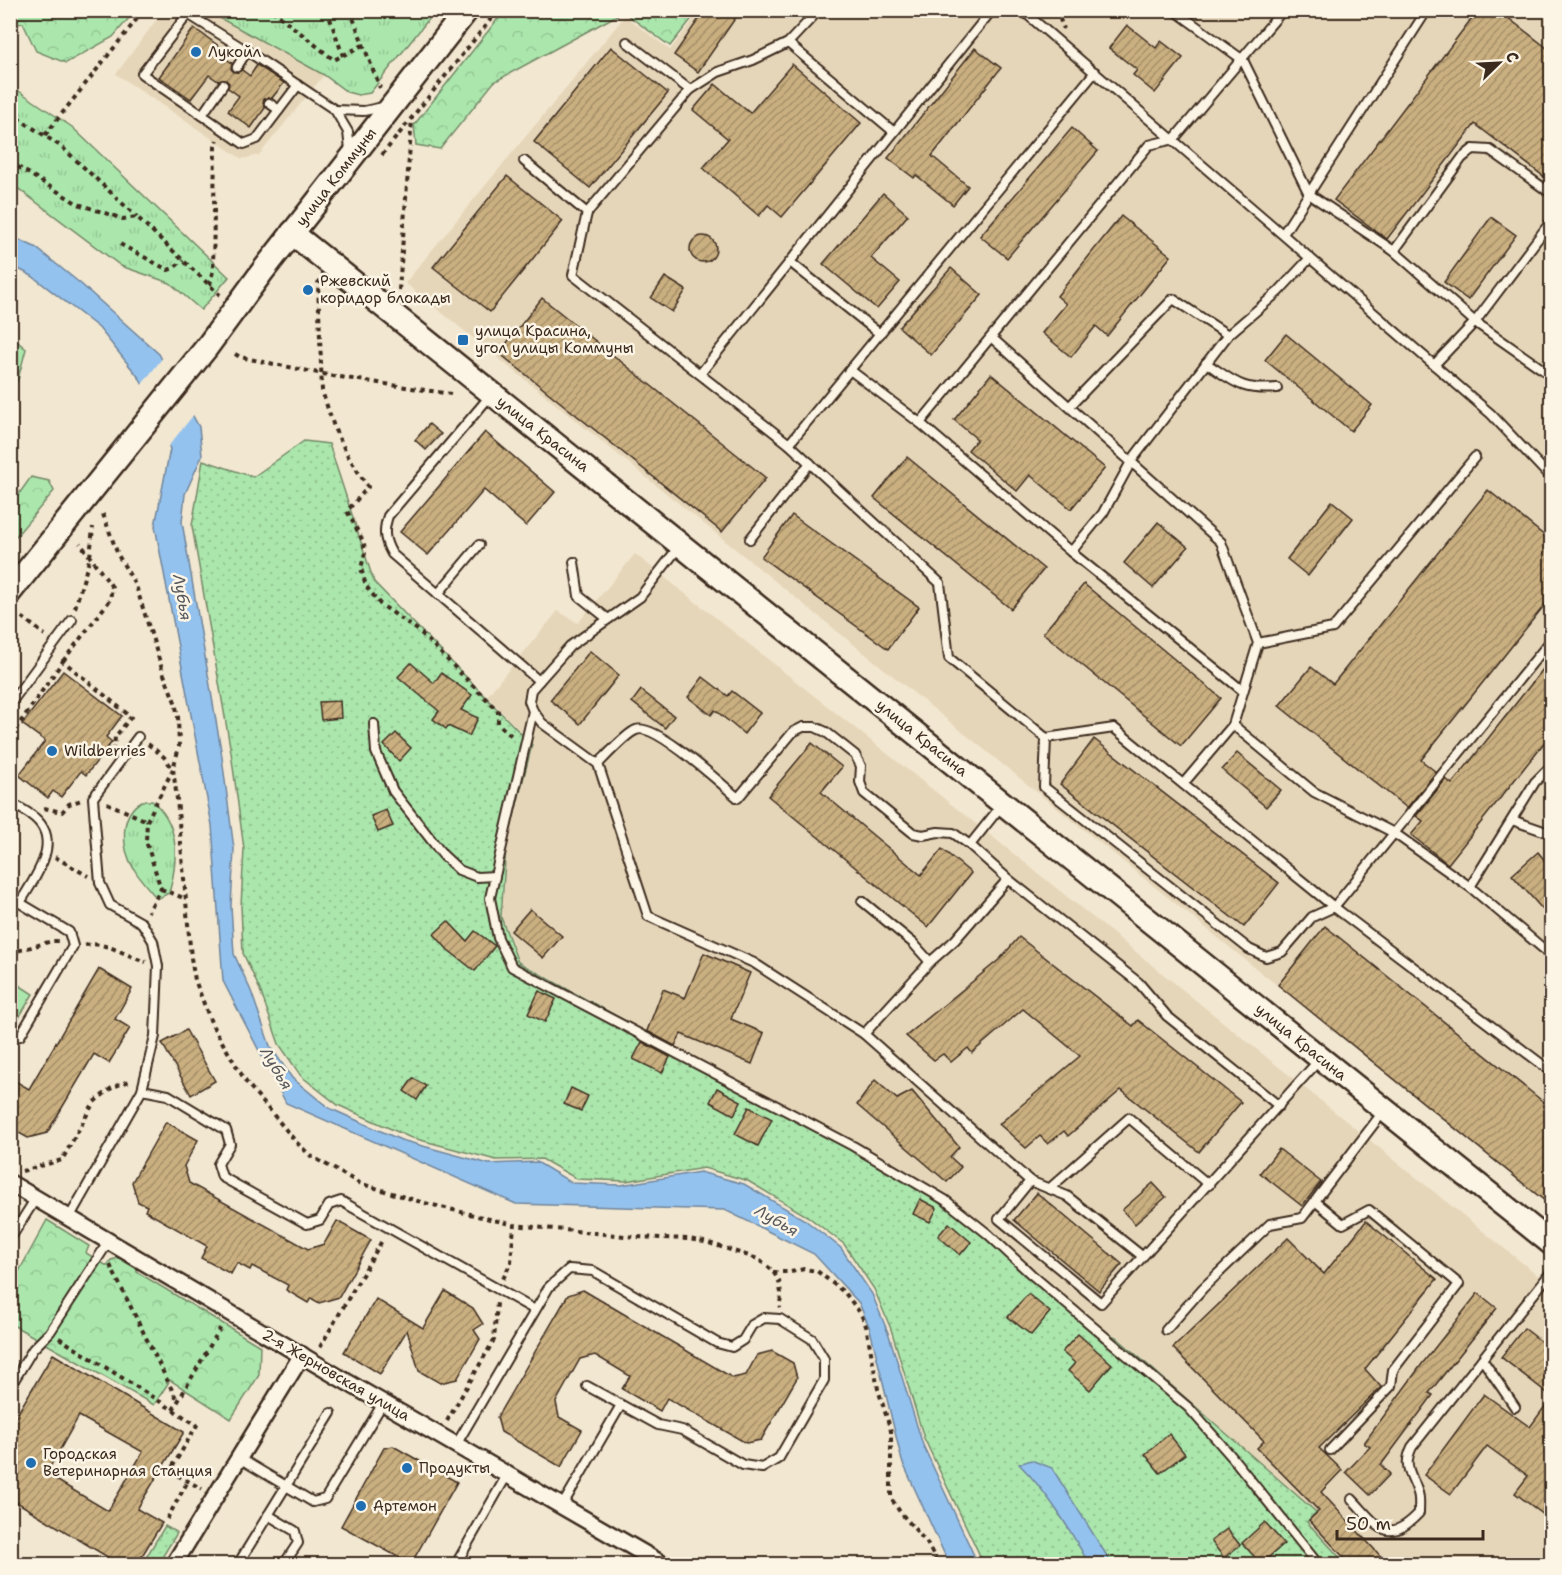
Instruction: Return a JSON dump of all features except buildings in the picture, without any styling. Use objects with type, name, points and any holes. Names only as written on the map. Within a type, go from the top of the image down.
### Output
[{"type":"main road","name":"улица Коммуны","points":[[10,592],[207,347],[351,158],[387,97],[468,10]]},
{"type":"main road","name":"улица Красина","points":[[292,233],[1551,1244]]},
{"type":"street","name":"2-я Жерновская улица","points":[[15,1177],[36,1198],[69,1218],[106,1246],[230,1312],[662,1564]]},
{"type":"street","points":[[180,1562],[215,1497],[302,1355]]},
{"type":"lane","points":[[819,10],[788,43],[753,60],[718,72],[690,90],[587,213],[573,275],[789,444],[940,583],[949,658],[1046,738],[1114,728],[1334,907],[1551,1072]]},
{"type":"lane","points":[[700,374],[992,10]]},
{"type":"lane","points":[[1022,10],[1491,414],[1551,479]]},
{"type":"lane","points":[[1174,10],[1243,60],[1309,194],[1394,250],[1474,322],[1551,376]]},
{"type":"lane","points":[[920,423],[1149,145],[1174,139],[1283,10]]},
{"type":"lane","points":[[1283,234],[1427,10]]},
{"type":"lane","points":[[298,85],[257,139],[244,144],[142,74],[188,14],[247,51],[298,85],[335,110],[348,132],[351,158]]},
{"type":"lane","points":[[627,42],[690,90]]},
{"type":"lane","points":[[788,43],[894,132]]},
{"type":"lane","points":[[237,67],[247,51]]},
{"type":"lane","points":[[789,444],[1095,72]]},
{"type":"lane","points":[[202,115],[223,85]]},
{"type":"lane","points":[[335,110],[364,111],[387,97]]},
{"type":"lane","points":[[269,103],[279,110]]},
{"type":"lane","points":[[1394,250],[1462,158],[1473,149],[1491,150],[1551,194]]},
{"type":"lane","points":[[524,160],[587,213]]},
{"type":"lane","points":[[1434,365],[1474,322],[1551,220]]},
{"type":"lane","points":[[1071,552],[1103,513],[1132,460],[1228,335],[1278,292],[1310,258]]},
{"type":"lane","points":[[790,262],[880,334]]},
{"type":"lane","points":[[1070,406],[1173,299],[1228,335]]},
{"type":"lane","points":[[992,338],[1132,460],[1221,542],[1258,643],[1233,725],[1183,784]]},
{"type":"lane","points":[[1206,363],[1239,385],[1256,390],[1277,388]]},
{"type":"lane","points":[[850,370],[920,423],[1071,552],[1243,691]]},
{"type":"lane","points":[[492,393],[388,516],[384,528],[385,541],[392,554],[538,681]]},
{"type":"lane","points":[[1258,643],[1333,628],[1474,457]]},
{"type":"lane","points":[[750,539],[810,463]]},
{"type":"lane","points":[[681,544],[640,597],[570,646],[531,690],[529,701],[533,711],[543,723],[598,764],[648,916],[754,963],[864,1034],[1030,1181],[1067,1196],[1142,1257]]},
{"type":"lane","points":[[438,594],[479,545]]},
{"type":"lane","points":[[574,562],[579,596],[608,619]]},
{"type":"lane","points":[[10,704],[72,620]]},
{"type":"lane","points":[[1046,738],[1044,787],[1249,949],[1266,957],[1282,952],[1312,917],[1334,907],[1551,639]]},
{"type":"lane","points":[[533,711],[490,898],[498,938],[512,967],[853,1146],[952,1205],[1189,1408],[1232,1457],[1318,1564]]},
{"type":"lane","points":[[374,724],[376,752],[393,791],[443,855],[459,870],[477,877],[495,876]]},
{"type":"lane","points":[[1233,725],[1314,792],[1394,833],[1470,887],[1551,956]]},
{"type":"lane","points":[[598,764],[634,730],[644,728],[663,737],[738,798],[793,732],[803,727],[815,727],[826,732],[855,755],[861,766],[860,782],[864,794],[913,833],[952,834],[970,845],[1008,879],[1139,983],[1167,1016],[1279,1106]]},
{"type":"lane","points":[[69,1218],[142,1090],[156,1036],[158,966],[153,941],[142,923],[110,905],[100,884],[93,798],[138,737]]},
{"type":"lane","points":[[1470,887],[1535,782],[1551,765]]},
{"type":"lane","points":[[10,802],[38,820],[48,835],[46,852],[39,871],[20,903]]},
{"type":"lane","points":[[970,845],[1003,803]]},
{"type":"lane","points":[[1512,820],[1551,834]]},
{"type":"lane","points":[[864,1034],[930,962],[955,940],[1008,879]]},
{"type":"lane","points":[[10,897],[69,932],[73,946],[20,1036],[10,1039]]},
{"type":"lane","points":[[862,901],[912,943],[930,962]]},
{"type":"lane","points":[[1030,1181],[999,1219],[1101,1303],[1209,1185],[1320,1058]]},
{"type":"lane","points":[[142,1090],[168,1095],[226,1130],[230,1144],[218,1164],[222,1177],[307,1224],[320,1220],[328,1205],[341,1201],[535,1310]]},
{"type":"lane","points":[[1166,1330],[1203,1288],[1270,1224],[1302,1218],[1385,1110]]},
{"type":"lane","points":[[1048,1189],[1129,1118],[1209,1185]]},
{"type":"lane","points":[[10,1239],[36,1198]]},
{"type":"lane","points":[[1315,1201],[1343,1224],[1369,1210],[1459,1284],[1393,1370],[1391,1386],[1330,1450]]},
{"type":"lane","points":[[10,1387],[33,1350],[51,1332],[106,1246]]},
{"type":"lane","points":[[456,1445],[549,1287],[569,1269],[593,1271],[717,1343],[732,1347],[743,1340],[752,1325],[764,1318],[780,1319],[812,1339],[824,1359],[824,1380],[779,1458],[762,1468],[743,1465],[682,1430],[657,1425],[587,1386]]},
{"type":"lane","points":[[1352,1499],[1382,1530],[1395,1531],[1407,1526],[1419,1513],[1419,1495],[1409,1473],[1407,1458],[1412,1447],[1551,1271]]},
{"type":"lane","points":[[1482,1359],[1515,1407]]},
{"type":"lane","points":[[239,1458],[313,1502],[325,1499],[383,1403]]},
{"type":"lane","points":[[562,1506],[621,1405]]},
{"type":"lane","points":[[238,1564],[331,1413]]},
{"type":"lane","points":[[456,1564],[507,1475]]},
{"type":"lane","points":[[268,1515],[295,1531],[298,1543],[284,1564]]},
{"type":"path","points":[[45,135],[144,10]]},
{"type":"path","points":[[272,10],[334,60],[363,45]]},
{"type":"path","points":[[327,10],[343,56]]},
{"type":"path","points":[[350,10],[387,97]]},
{"type":"path","points":[[378,161],[498,10]]},
{"type":"path","points":[[10,113],[62,147],[220,295]]},
{"type":"path","points":[[399,290],[412,117]]},
{"type":"path","points":[[210,285],[213,271],[215,147],[220,128]]},
{"type":"path","points":[[10,162],[78,204],[123,219],[137,217]]},
{"type":"path","points":[[120,244],[168,270],[183,260]]},
{"type":"path","points":[[318,284],[322,391],[335,430],[368,488],[347,511],[364,543],[365,553],[361,568],[366,586],[380,604],[419,631],[498,711],[498,724],[524,749]]},
{"type":"path","points":[[235,354],[240,357],[322,374],[451,394]]},
{"type":"path","points":[[103,514],[118,555],[136,586],[178,717],[179,747],[173,769],[147,821],[146,841],[161,889],[142,923]]},
{"type":"path","points":[[72,620],[90,557],[93,527]]},
{"type":"path","points":[[10,737],[63,661],[110,600],[112,587],[80,543]]},
{"type":"path","points":[[63,661],[131,717]]},
{"type":"path","points":[[124,725],[164,757],[173,769],[190,958],[195,980],[212,1024],[246,1082],[297,1143],[311,1156],[359,1183],[421,1202],[514,1225],[635,1237],[689,1239],[758,1259],[773,1272],[779,1281],[782,1293],[780,1319]]},
{"type":"path","points":[[46,809],[62,812],[69,804]]},
{"type":"path","points":[[56,858],[71,867]]},
{"type":"path","points":[[161,889],[186,899]]},
{"type":"path","points":[[10,953],[52,941],[65,942],[73,946],[92,944],[112,947],[129,957]]},
{"type":"path","points":[[15,1177],[62,1160],[94,1102],[113,1087],[146,1074]]},
{"type":"path","points":[[511,1262],[514,1225]]},
{"type":"path","points":[[320,1347],[389,1228]]},
{"type":"path","points":[[106,1246],[178,1402]]},
{"type":"path","points":[[773,1272],[804,1269],[817,1271],[845,1293],[861,1314],[866,1326],[878,1389],[891,1431],[891,1498],[927,1543],[938,1564]]},
{"type":"path","points":[[446,1422],[494,1340],[498,1289]]},
{"type":"path","points":[[173,1410],[230,1312]]},
{"type":"path","points":[[51,1332],[197,1425],[170,1470],[215,1497]]},
{"type":"path","points":[[166,1519],[188,1481]]},
{"type":"shaded area","points":[[207,10],[324,75],[259,155],[242,159],[116,74],[163,11]]},
{"type":"shaded area","points":[[701,10],[1551,11],[1551,1206],[405,283],[625,16],[670,50]]},
{"type":"shaded area","points":[[635,554],[1004,846],[1551,1286],[1551,1564],[1348,1564],[1307,1521],[1316,1512],[1117,1336],[1102,1329],[954,1199],[519,961],[502,917],[507,848],[533,745],[487,696],[558,611],[578,623]]},
{"type":"green space","points":[[11,10],[135,11],[113,37],[66,63],[36,51],[23,23],[11,25]]},
{"type":"green space","points":[[207,11],[435,11],[370,93],[358,95],[347,92],[324,75]]},
{"type":"green space","points":[[504,11],[698,11],[670,46],[623,12],[494,82],[440,149],[416,145],[414,125]]},
{"type":"green space","points":[[10,85],[72,127],[229,277],[201,310],[170,283],[121,266],[11,183]]},
{"type":"green space","points":[[11,336],[26,349],[18,379],[11,393]]},
{"type":"green space","points":[[304,441],[329,444],[374,582],[532,745],[506,848],[501,917],[518,962],[953,1200],[1101,1330],[1116,1337],[1316,1512],[1307,1522],[1346,1564],[984,1564],[924,1438],[891,1329],[874,1289],[844,1244],[807,1216],[748,1181],[704,1168],[626,1181],[577,1179],[542,1159],[496,1160],[409,1137],[338,1105],[301,1076],[279,1044],[260,990],[243,953],[241,906],[244,849],[231,752],[192,526],[203,460],[253,477]]},
{"type":"green space","points":[[31,477],[49,481],[54,491],[11,542],[11,505]]},
{"type":"green space","points":[[142,801],[152,801],[161,810],[168,821],[175,844],[174,868],[169,893],[159,898],[136,872],[130,861],[125,842],[124,832],[129,814]]},
{"type":"green space","points":[[11,980],[33,994],[14,1026],[11,1024]]},
{"type":"green space","points":[[47,1220],[89,1246],[86,1253],[107,1266],[111,1260],[122,1257],[136,1265],[137,1272],[260,1346],[259,1375],[231,1419],[170,1380],[154,1405],[11,1324],[11,1286]]},
{"type":"green space","points":[[165,1526],[177,1533],[158,1564],[142,1564]]},
{"type":"water","name":"Лубья","points":[[10,236],[35,247],[81,284],[159,354],[199,427],[202,456],[185,494],[182,522],[221,750],[234,849],[231,906],[234,954],[251,991],[270,1046],[292,1078],[329,1108],[401,1140],[489,1164],[537,1162],[572,1183],[621,1185],[700,1172],[744,1184],[805,1220],[841,1248],[872,1294],[889,1335],[923,1445],[978,1564],[949,1564],[902,1461],[870,1329],[859,1303],[814,1254],[725,1210],[516,1204],[286,1103],[223,981],[212,825],[155,526],[170,449],[140,379],[99,328],[32,276],[11,265]]},
{"type":"water","points":[[1031,1460],[1052,1468],[1112,1564],[1089,1564],[1049,1499],[1019,1464]]},
{"type":"pier","points":[[164,356],[195,413],[167,448],[140,387]]},
{"type":"place","name":"Лукойл","points":[[196,52]]},
{"type":"place","name":"Ржевский коридор блокады","points":[[308,290]]},
{"type":"place","name":"улица Красина, угол улицы Коммуны","points":[[463,340]]},
{"type":"place","name":"Wildberries","points":[[52,751]]},
{"type":"place","name":"Городская Ветеринарная Станция","points":[[31,1463]]},
{"type":"place","name":"Продукты","points":[[407,1468]]},
{"type":"place","name":"Артемон","points":[[361,1506]]}]
